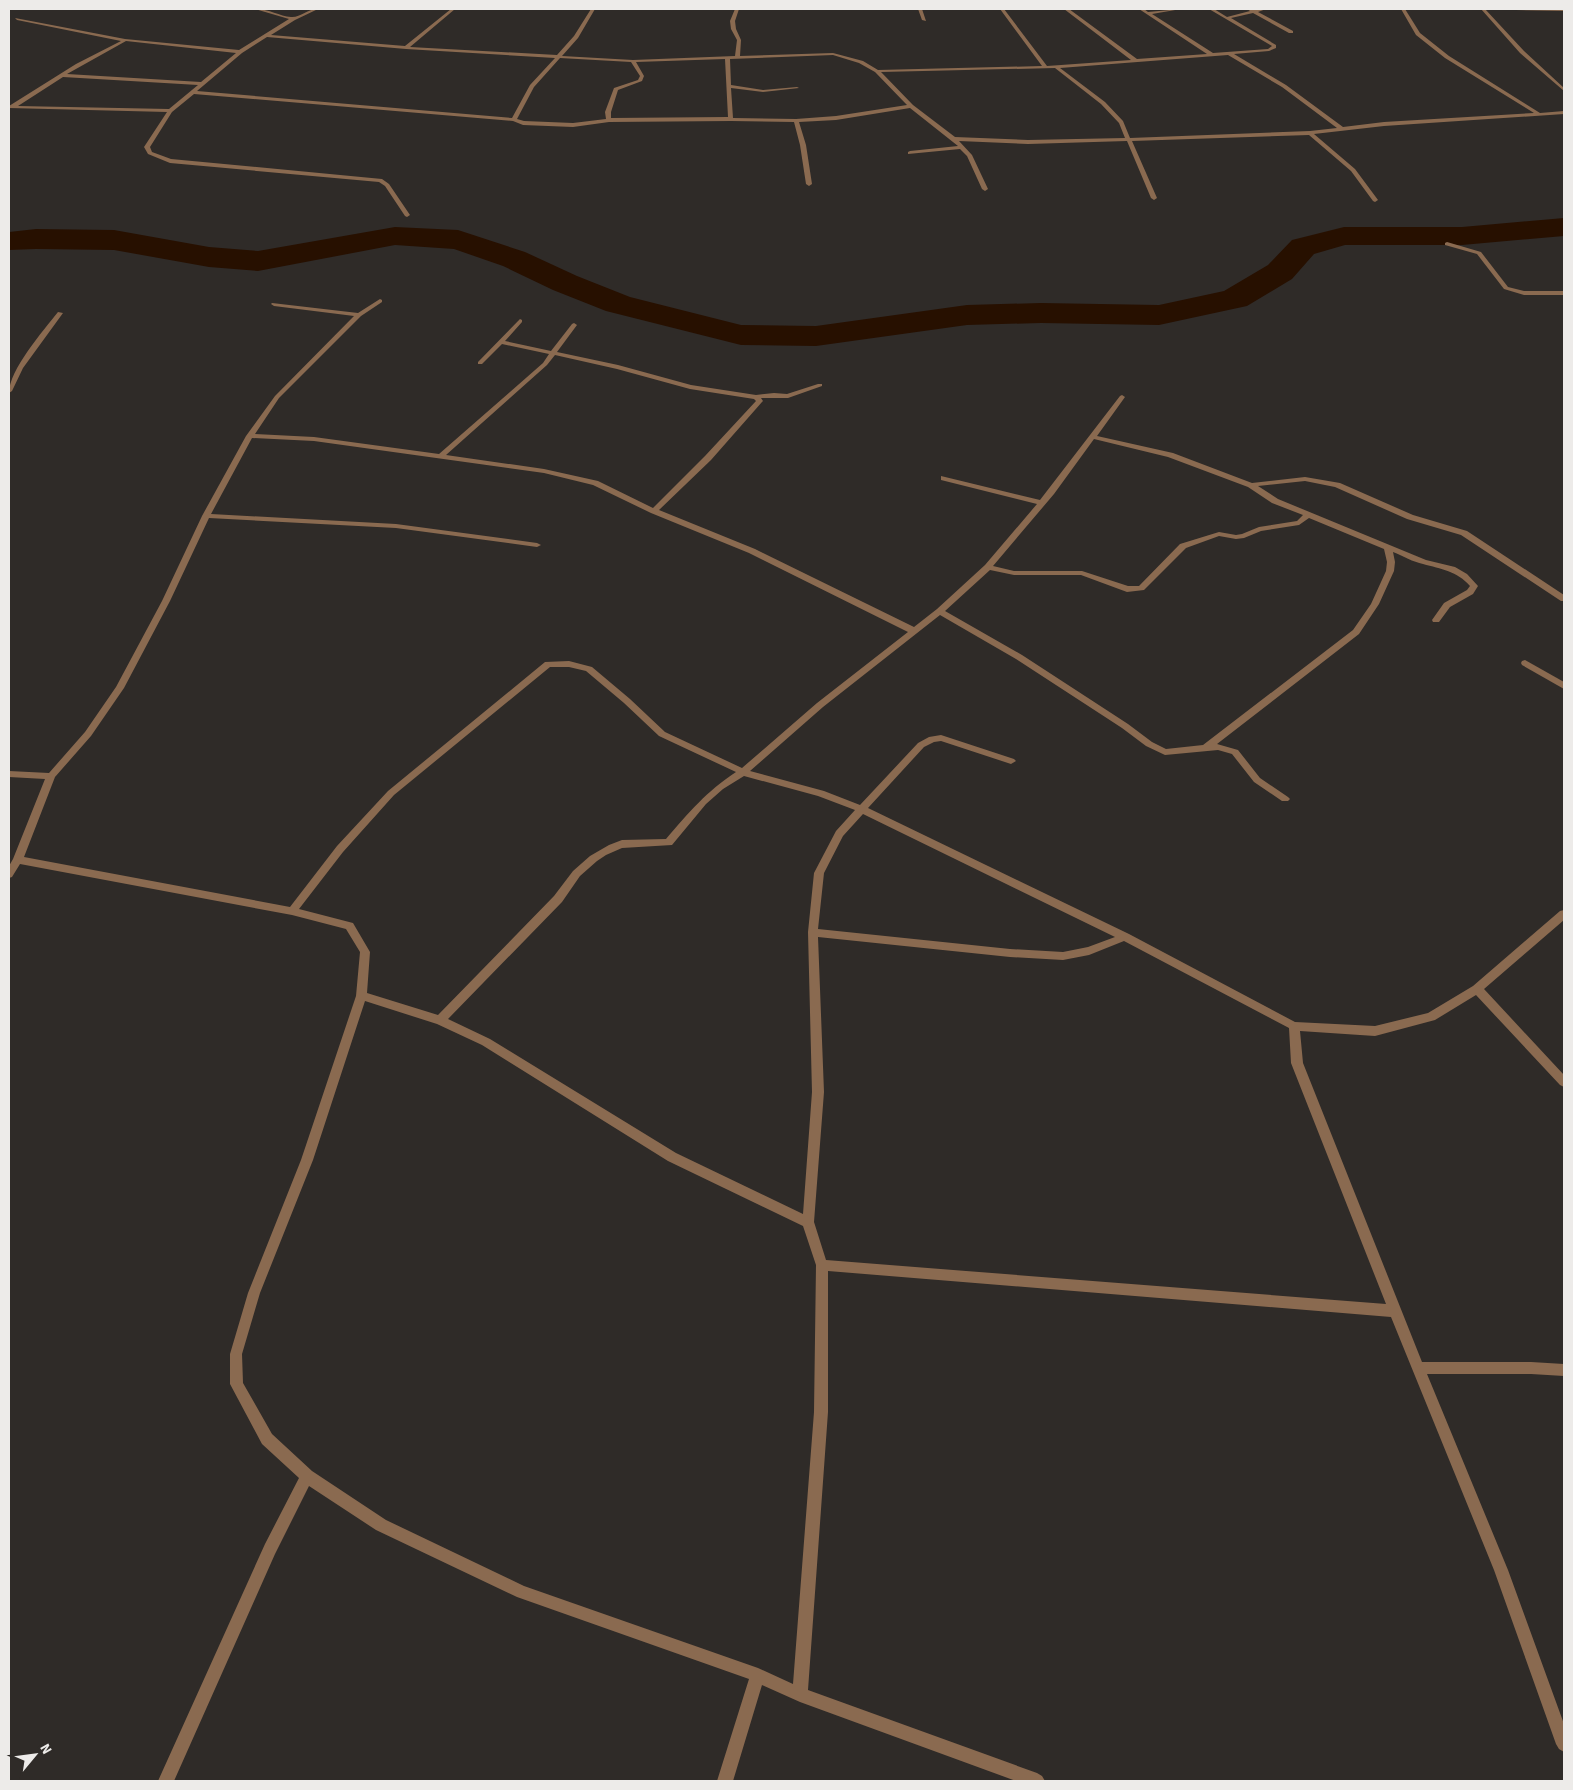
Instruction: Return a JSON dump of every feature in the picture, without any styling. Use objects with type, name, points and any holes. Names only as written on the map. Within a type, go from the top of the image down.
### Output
[{"type":"street","points":[[257,9],[293,19]]},
{"type":"street","points":[[316,9],[293,19],[240,52],[170,111],[147,147],[150,153],[170,161],[380,180],[387,185],[407,214]]},
{"type":"street","points":[[406,48],[453,9]]},
{"type":"street","points":[[514,120],[532,86],[576,37],[593,9]]},
{"type":"street","points":[[736,9],[732,16],[732,30],[740,40],[737,57]]},
{"type":"street","points":[[920,9],[924,20]]},
{"type":"street","points":[[1002,9],[1045,67]]},
{"type":"street","points":[[1066,9],[1136,61]]},
{"type":"street","points":[[1141,9],[1211,54]]},
{"type":"street","points":[[1148,13],[1179,9]]},
{"type":"street","points":[[877,71],[1056,67],[1269,50],[1274,45],[1211,9]]},
{"type":"street","points":[[1227,18],[1251,10],[1264,9]]},
{"type":"street","points":[[1403,9],[1418,34],[1447,57],[1537,113]]},
{"type":"street","points":[[1483,9],[1522,52],[1564,90]]},
{"type":"street","points":[[1516,9],[1564,10]]},
{"type":"street","points":[[1251,10],[1291,32]]},
{"type":"street","points":[[17,20],[125,40],[240,52]]},
{"type":"street","points":[[266,36],[406,48],[633,61],[833,54],[861,62],[877,71],[911,106],[954,139],[970,155],[985,189]]},
{"type":"street","points":[[10,108],[62,75],[125,40]]},
{"type":"street","points":[[1228,52],[1284,86],[1342,129]]},
{"type":"street","points":[[727,57],[731,119]]},
{"type":"street","points":[[609,120],[608,112],[616,89],[640,81],[642,76],[633,61]]},
{"type":"street","points":[[1056,67],[1104,104],[1121,122],[1154,198]]},
{"type":"street","points":[[62,75],[202,84]]},
{"type":"street","points":[[729,86],[762,91],[797,88]]},
{"type":"street","points":[[193,92],[514,120],[523,123],[573,125],[609,120],[731,119],[796,121],[836,118],[911,106]]},
{"type":"street","points":[[10,108],[170,111]]},
{"type":"street","points":[[954,139],[1028,142],[1310,133],[1384,124],[1537,113],[1564,113]]},
{"type":"street","points":[[796,121],[803,145],[809,184]]},
{"type":"street","points":[[1310,133],[1353,170],[1375,200]]},
{"type":"street","points":[[910,153],[963,147]]},
{"type":"street","points":[[1447,244],[1479,253],[1506,288],[1524,293],[1564,293]]},
{"type":"street","points":[[9,874],[18,860],[51,776],[88,734],[120,688],[166,601],[206,516],[250,436],[277,397],[359,315],[380,301]]},
{"type":"street","points":[[274,304],[359,315]]},
{"type":"street","points":[[9,391],[20,368],[60,313]]},
{"type":"street","points":[[480,363],[520,322]]},
{"type":"street","points":[[440,456],[545,364],[574,325]]},
{"type":"street","points":[[501,342],[618,367],[690,387],[756,396],[774,394],[788,396],[820,385]]},
{"type":"street","points":[[654,511],[708,458],[760,401],[756,396]]},
{"type":"street","points":[[440,1020],[558,899],[568,883],[592,859],[621,844],[669,842],[703,802],[720,787],[742,772],[820,704],[940,611],[988,567],[1042,504],[1122,396]]},
{"type":"street","points":[[250,436],[314,439],[544,470],[595,483],[654,511],[752,551],[914,631]]},
{"type":"street","points":[[1092,437],[1170,455],[1251,485],[1275,500],[1308,515],[1424,562],[1446,565],[1470,580],[1474,586],[1470,592],[1447,605],[1436,620]]},
{"type":"street","points":[[944,478],[1042,504]]},
{"type":"street","points":[[1251,485],[1306,479],[1337,485],[1410,517],[1464,533],[1564,598]]},
{"type":"street","points":[[988,567],[1014,573],[1082,573],[1127,589],[1141,588],[1183,546],[1219,534],[1236,537],[1244,536],[1258,529],[1299,524],[1308,515]]},
{"type":"street","points":[[206,516],[396,526],[536,544]]},
{"type":"street","points":[[1204,749],[1356,632],[1375,604],[1390,570],[1391,562],[1388,547]]},
{"type":"street","points":[[940,611],[1019,657],[1125,726],[1149,744],[1164,752],[1218,747],[1235,752],[1257,780],[1285,799]]},
{"type":"street","points":[[1525,663],[1564,686]]},
{"type":"street","points":[[292,911],[340,849],[391,793],[548,664],[569,664],[588,669],[627,700],[662,734],[742,772],[821,793],[861,809],[1125,937],[1294,1026],[1375,1031],[1431,1016],[1477,989],[1564,914]]},
{"type":"street","points":[[800,1695],[821,1412],[822,1265],[808,1222],[818,1092],[813,932],[819,873],[839,834],[921,745],[932,739],[941,738],[1011,761]]},
{"type":"street","points":[[9,774],[51,776]]},
{"type":"street","points":[[18,860],[292,911],[349,926],[365,952],[361,996],[308,1160],[254,1293],[236,1354],[237,1384],[267,1439],[307,1476],[381,1525],[522,1592],[758,1675],[800,1695],[1037,1781]]},
{"type":"street","points":[[813,932],[1010,953],[1062,956],[1089,951],[1125,937]]},
{"type":"street","points":[[1477,989],[1564,1082]]},
{"type":"street","points":[[361,996],[440,1020],[486,1042],[672,1157],[808,1222]]},
{"type":"street","points":[[1294,1026],[1297,1063],[1418,1368],[1501,1570],[1562,1728],[1564,1744]]},
{"type":"street","points":[[822,1265],[1396,1311]]},
{"type":"street","points":[[1418,1368],[1531,1368],[1564,1370]]},
{"type":"street","points":[[166,1781],[270,1550],[307,1476]]},
{"type":"street","points":[[725,1781],[758,1675]]},
{"type":"waterway","points":[[9,241],[36,239],[114,240],[209,257],[258,261],[395,236],[458,240],[514,259],[565,283],[618,304],[741,335],[816,336],[967,315],[1041,313],[1159,315],[1235,299],[1280,272],[1303,247],[1344,236],[1462,236],[1564,227]]}]
